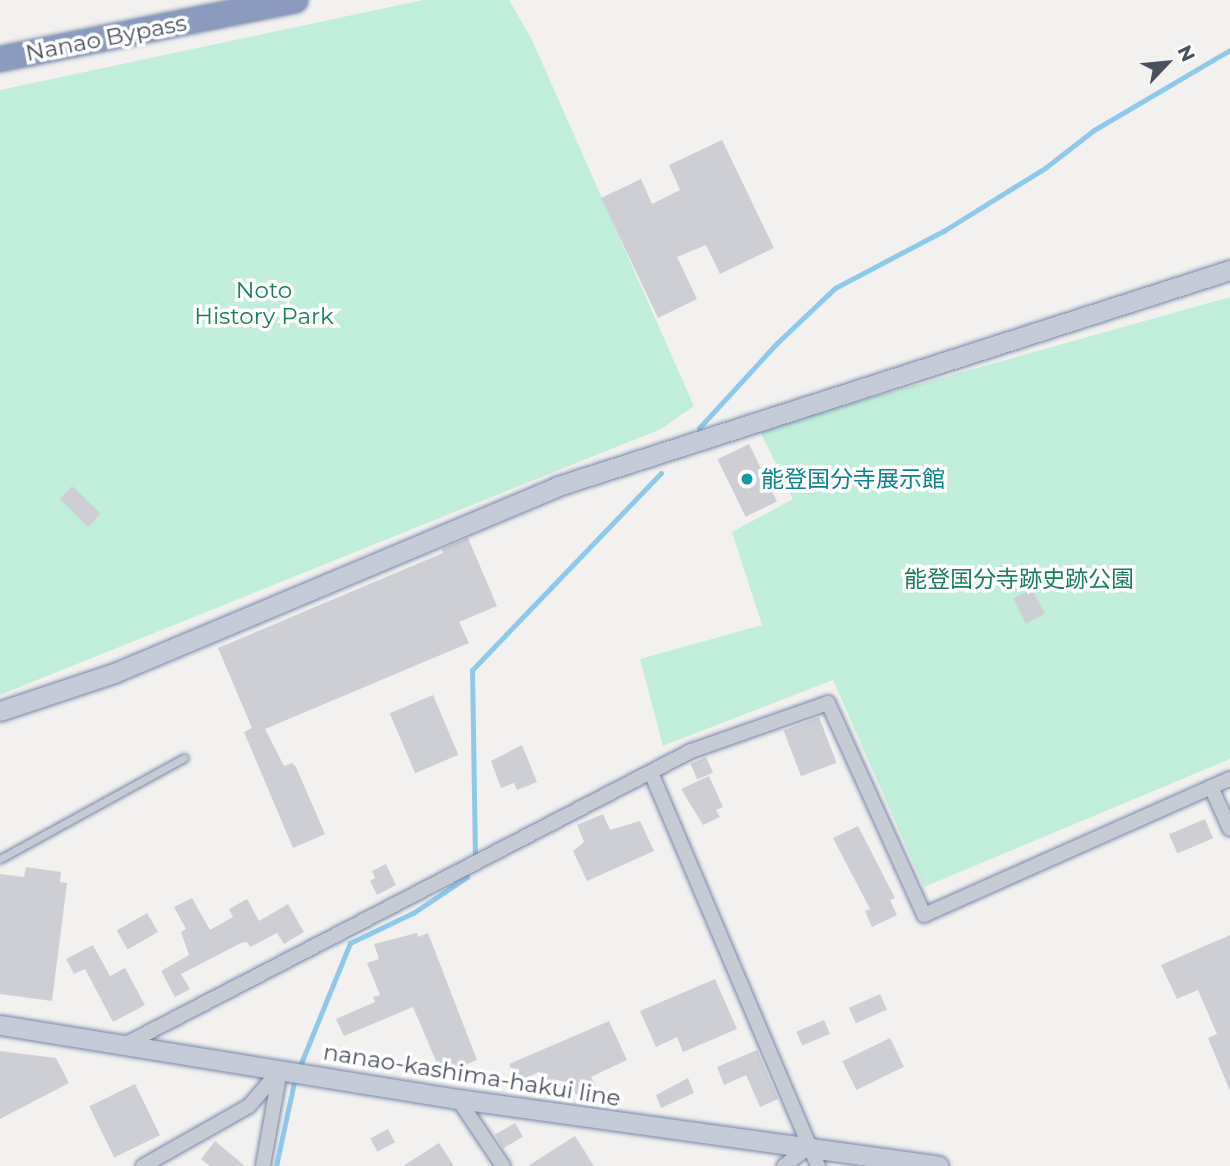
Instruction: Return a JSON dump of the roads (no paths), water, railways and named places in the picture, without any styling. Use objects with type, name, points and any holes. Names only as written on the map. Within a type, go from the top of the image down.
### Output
[{"type":"highway","name":"Nanao Bypass","points":[[0,59],[295,0]]},
{"type":"street","points":[[0,711],[114,673],[558,486],[1230,270]]},
{"type":"street","points":[[124,1045],[652,775],[691,751],[828,703],[924,915],[1230,779]]},
{"type":"street","points":[[652,775],[807,1148],[818,1166]]},
{"type":"street","points":[[1212,787],[1230,829]]},
{"type":"street","name":"nanao-kashima-hakui line","points":[[0,1025],[458,1100],[938,1166]]},
{"type":"street","points":[[143,1166],[249,1107],[291,1072]]},
{"type":"street","points":[[263,1166],[291,1072]]},
{"type":"street","points":[[458,1100],[503,1166]]},
{"type":"street","points":[[784,1166],[807,1148]]},
{"type":"lane","points":[[0,859],[184,758]]},
{"type":"waterway","points":[[699,428],[777,343],[835,288],[945,230],[1045,168],[1094,130],[1230,50]]},
{"type":"waterway","points":[[475,858],[472,670],[661,473]]},
{"type":"waterway","points":[[299,1068],[350,943],[413,913],[467,877]]},
{"type":"waterway","points":[[276,1166],[295,1077]]},
{"type":"place","name":"能登国分寺展示館","points":[[747,479]]},
{"type":"park label","name":"Noto History Park","points":[[264,303]]},
{"type":"park label","name":"能登国分寺跡史跡公園","points":[[1019,579]]}]
